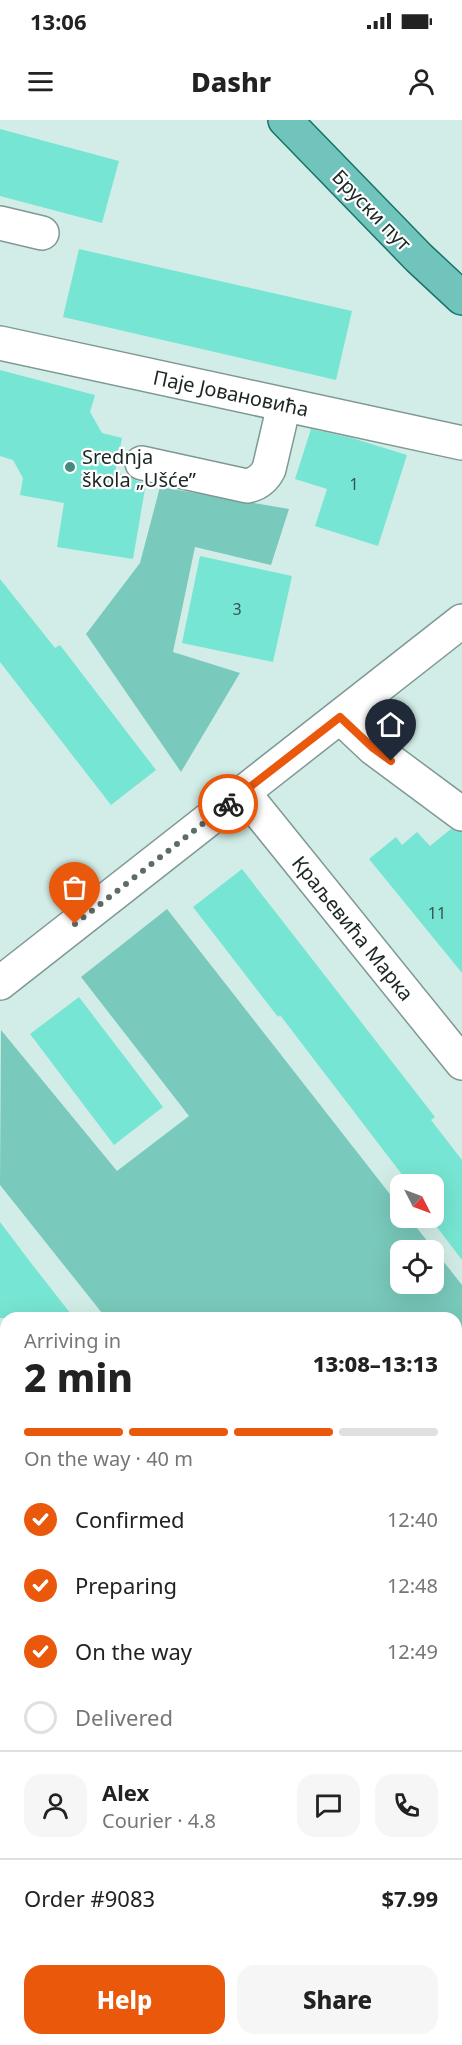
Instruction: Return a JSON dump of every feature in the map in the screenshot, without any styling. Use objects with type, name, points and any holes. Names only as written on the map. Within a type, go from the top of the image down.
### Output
[{"type":"main road","name":"Бруски пут","points":[[285,120],[419,258],[462,298]]},
{"type":"street","points":[[0,223],[42,233]]},
{"type":"street","name":"Паје Јовановића","points":[[0,343],[462,443]]},
{"type":"street","points":[[142,463],[247,486],[253,485],[266,476],[269,469],[284,405]]},
{"type":"street","points":[[0,983],[462,621]]},
{"type":"street","points":[[340,717],[373,748],[462,814]]},
{"type":"street","name":"Краљевића Марка","points":[[243,792],[462,1063]]},
{"type":"green space","points":[[160,487],[289,509],[271,565],[195,547],[173,652],[240,673],[181,772],[86,634],[140,563]]},
{"type":"green space","points":[[167,909],[390,1194],[390,1228],[417,1228],[426,1240],[390,1240],[390,1294],[444,1294],[444,1262],[462,1285],[462,1312],[101,1312],[0,1185],[1,1030],[117,1171],[189,1116],[81,977]]},
{"type":"building","points":[[0,129],[119,161],[102,223],[0,196]]},
{"type":"building","points":[[79,249],[352,311],[336,380],[63,317]]},
{"type":"building","name":"Srednja škola „Ušće”","points":[[0,370],[95,395],[90,412],[102,433],[122,438],[115,473],[128,475],[137,481],[146,483],[133,559],[57,547],[64,503],[20,495],[23,478],[13,460],[0,456]]},
{"type":"building","points":[[311,429],[352,438],[407,455],[378,546],[315,526],[327,489],[295,479]]},
{"type":"building","points":[[200,556],[292,576],[273,662],[182,643]]},
{"type":"building","points":[[0,579],[55,648],[60,645],[156,770],[111,805],[0,662]]},
{"type":"building","points":[[451,829],[462,832],[462,973],[369,859],[396,837],[402,845],[417,832],[430,846]]},
{"type":"building","points":[[242,869],[435,1117],[431,1120],[462,1160],[462,1260],[438,1228],[444,1228],[444,1174],[402,1174],[280,1015],[278,1017],[193,907]]},
{"type":"building","points":[[79,997],[163,1107],[114,1145],[30,1034]]},
{"type":"building","points":[[0,1222],[69,1312],[0,1312]]},
{"type":"way so far","points":[[75,924],[228,804]]},
{"type":"place","name":"Srednja škola „Ušće”","points":[[70,467]]},
{"type":"route","points":[[228,804],[340,717],[373,748],[391,761]]}]
